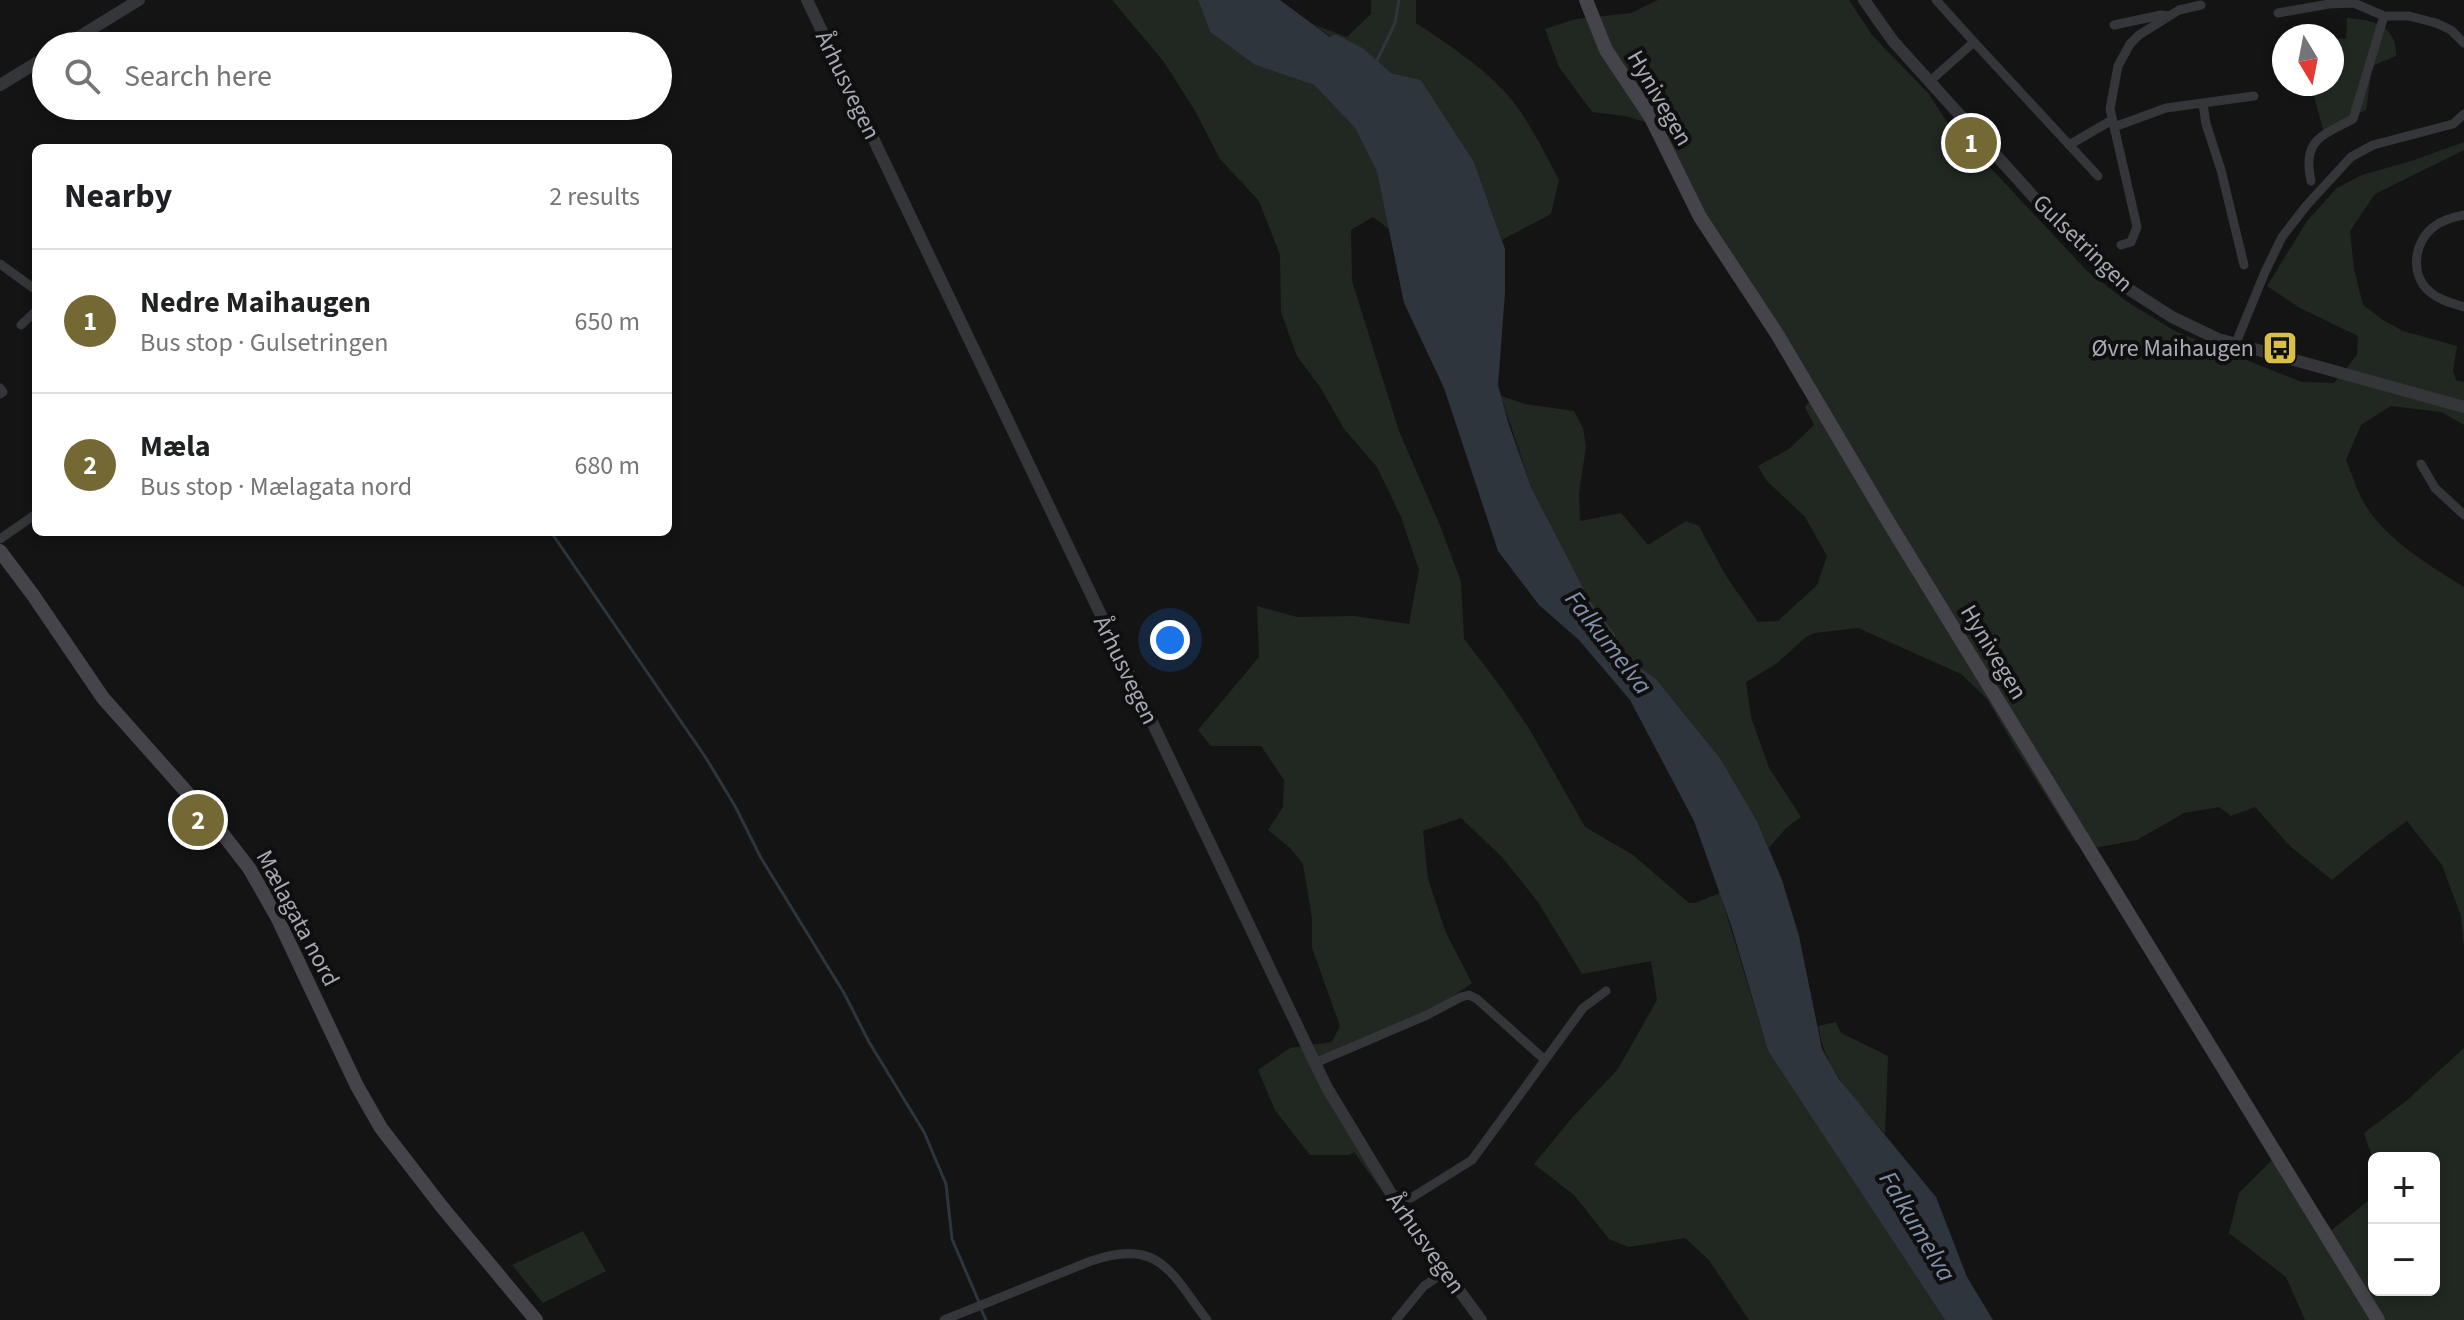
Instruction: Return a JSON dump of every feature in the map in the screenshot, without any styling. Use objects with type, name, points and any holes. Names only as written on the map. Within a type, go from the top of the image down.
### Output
[{"type":"main road","name":"Hynivegen","points":[[1586,0],[1606,50],[1650,116],[1700,217],[1777,334],[1886,518],[2378,1320]]},
{"type":"main road","name":"Mælagata nord","points":[[0,551],[103,698],[215,824],[249,868],[277,917],[357,1086],[381,1128],[536,1320]]},
{"type":"street","points":[[87,32],[139,0]]},
{"type":"street","name":"Århusvegen","points":[[807,0],[1315,1063],[1407,1220],[1481,1320]]},
{"type":"street","name":"Gulsetringen","points":[[1864,0],[1881,27],[1929,82],[2068,235],[2110,275],[2172,317],[2235,345],[2464,407]]},
{"type":"street","points":[[1936,0],[2098,176]]},
{"type":"street","points":[[2278,13],[2354,3],[2384,16],[2409,16],[2436,23],[2451,30],[2464,43]]},
{"type":"street","points":[[2121,245],[2131,242],[2137,227],[2110,102],[2118,66],[2123,54],[2139,35],[2169,16],[2201,5]]},
{"type":"street","points":[[2114,25],[2169,16]]},
{"type":"street","points":[[2311,181],[2310,148],[2320,137],[2353,119],[2384,16]]},
{"type":"street","points":[[1929,82],[1974,42]]},
{"type":"street","points":[[0,85],[32,66]]},
{"type":"street","points":[[2069,145],[2113,124],[2166,108],[2254,96]]},
{"type":"street","points":[[2203,104],[2244,265]]},
{"type":"street","points":[[2235,345],[2282,237],[2319,190],[2351,157],[2373,145],[2453,124],[2464,114]]},
{"type":"street","points":[[2464,215],[2441,222],[2429,231],[2420,244],[2416,264],[2421,282],[2427,289],[2441,299],[2464,307]]},
{"type":"street","points":[[0,264],[32,287]]},
{"type":"street","points":[[21,325],[32,315]]},
{"type":"street","points":[[2421,464],[2435,488],[2464,515]]},
{"type":"street","points":[[0,539],[32,517]]},
{"type":"street","points":[[1391,1195],[1411,1198],[1472,1160],[1583,1008],[1606,991]]},
{"type":"street","points":[[1315,1063],[1469,995],[1545,1060]]},
{"type":"street","points":[[1407,1220],[1411,1198]]},
{"type":"street","points":[[944,1320],[1091,1261],[1132,1252],[1151,1257],[1165,1267],[1207,1320]]},
{"type":"street","points":[[1396,1320],[1424,1286],[1445,1272]]},
{"type":"shaded area","points":[[1112,0],[1198,0],[1210,32],[1255,65],[1314,85],[1355,128],[1377,172],[1389,229],[1373,217],[1351,230],[1352,281],[1399,431],[1461,582],[1464,639],[1530,730],[1585,827],[1633,855],[1689,903],[1720,893],[1768,1051],[1945,1320],[1749,1320],[1709,1260],[1685,1238],[1629,1247],[1609,1239],[1574,1195],[1534,1164],[1618,1069],[1657,1000],[1651,961],[1582,974],[1538,902],[1502,857],[1461,818],[1423,831],[1428,879],[1446,933],[1472,983],[1433,1010],[1317,1060],[1457,1294],[1354,1152],[1349,1155],[1310,1155],[1275,1110],[1258,1070],[1290,1048],[1332,1042],[1340,1026],[1312,948],[1312,918],[1303,864],[1290,848],[1268,830],[1283,807],[1284,780],[1261,746],[1211,746],[1198,730],[1259,657],[1257,606],[1297,617],[1354,616],[1409,624],[1419,570],[1401,517],[1377,467],[1344,429],[1320,387],[1297,356],[1281,312],[1280,255],[1259,201],[1220,159],[1194,109],[1164,62]]},
{"type":"shaded area","points":[[1371,0],[1416,0],[1416,23],[1473,63],[1512,101],[1559,180],[1551,214],[1502,240],[1474,162],[1421,80],[1373,69],[1315,25],[1347,37],[1371,14]]},
{"type":"shaded area","points":[[1658,0],[1849,0],[1872,35],[1928,93],[1969,150],[1986,163],[2087,271],[2129,303],[2175,331],[2302,382],[2334,383],[2357,355],[2358,336],[2300,308],[2267,286],[2307,221],[2337,188],[2362,175],[2464,142],[2464,150],[2375,194],[2350,231],[2354,269],[2363,305],[2403,331],[2457,346],[2453,371],[2456,380],[2464,382],[2464,425],[2441,412],[2391,406],[2361,425],[2346,460],[2363,501],[2383,527],[2408,550],[2464,587],[2464,948],[2461,916],[2442,865],[2407,821],[2332,880],[2291,847],[2255,807],[2231,816],[2219,807],[2184,813],[2137,840],[2089,849],[2076,843],[1987,699],[1961,674],[1858,628],[1815,633],[1806,637],[1776,664],[1746,682],[1751,717],[1769,768],[1801,817],[1786,828],[1769,848],[1720,758],[1656,679],[1617,651],[1615,634],[1590,601],[1531,487],[1501,396],[1525,404],[1574,411],[1583,428],[1586,447],[1579,493],[1580,521],[1621,513],[1648,545],[1686,521],[1699,526],[1726,576],[1758,622],[1778,621],[1817,585],[1827,556],[1805,517],[1766,480],[1758,466],[1789,449],[1814,425],[1805,407],[1809,402],[1784,351],[1756,305],[1733,280],[1700,223],[1648,123],[1625,116],[1592,112],[1559,67],[1545,29],[1576,19],[1631,13]]},
{"type":"shaded area","points":[[2347,18],[2366,20],[2388,31],[2396,56],[2372,66],[2366,110],[2323,130],[2314,96],[2344,96]]},
{"type":"shaded area","points":[[1836,1022],[1841,1033],[1888,1056],[1885,1134],[1835,1072],[1828,1058],[1818,1026]]},
{"type":"shaded area","points":[[2464,1048],[2464,1320],[2305,1320],[2286,1277],[2229,1233],[2239,1193],[2274,1158],[2332,1230],[2368,1201],[2368,1296],[2440,1296],[2440,1152],[2370,1152],[2364,1133],[2405,1102]]},
{"type":"shaded area","points":[[583,1231],[606,1271],[543,1303],[512,1265]]},
{"type":"water","points":[[1198,0],[1280,0],[1373,69],[1421,80],[1474,162],[1505,249],[1498,385],[1531,487],[1590,601],[1615,634],[1617,651],[1656,679],[1720,758],[1757,821],[1782,880],[1799,936],[1822,1049],[1839,1079],[1936,1197],[1967,1277],[1993,1320],[1945,1320],[1768,1051],[1731,925],[1694,821],[1630,700],[1579,640],[1539,605],[1498,551],[1444,388],[1404,303],[1377,172],[1355,128],[1314,85],[1255,65],[1210,32]]},
{"type":"waterway","points":[[1373,69],[1395,23],[1399,0]]},
{"type":"waterway","name":"Falkumelva","points":[[1335,44],[1358,56],[1391,85]]},
{"type":"waterway","points":[[554,536],[706,758],[761,858],[924,1132],[946,1184],[952,1239],[979,1302]]},
{"type":"waterway","points":[[981,1309],[986,1320]]},
{"type":"place","name":"Nedre Maihaugen","points":[[1971,143]]},
{"type":"place","name":"Øvre Maihaugen","points":[[2280,348]]},
{"type":"place","name":"Mæla","points":[[198,820]]}]
